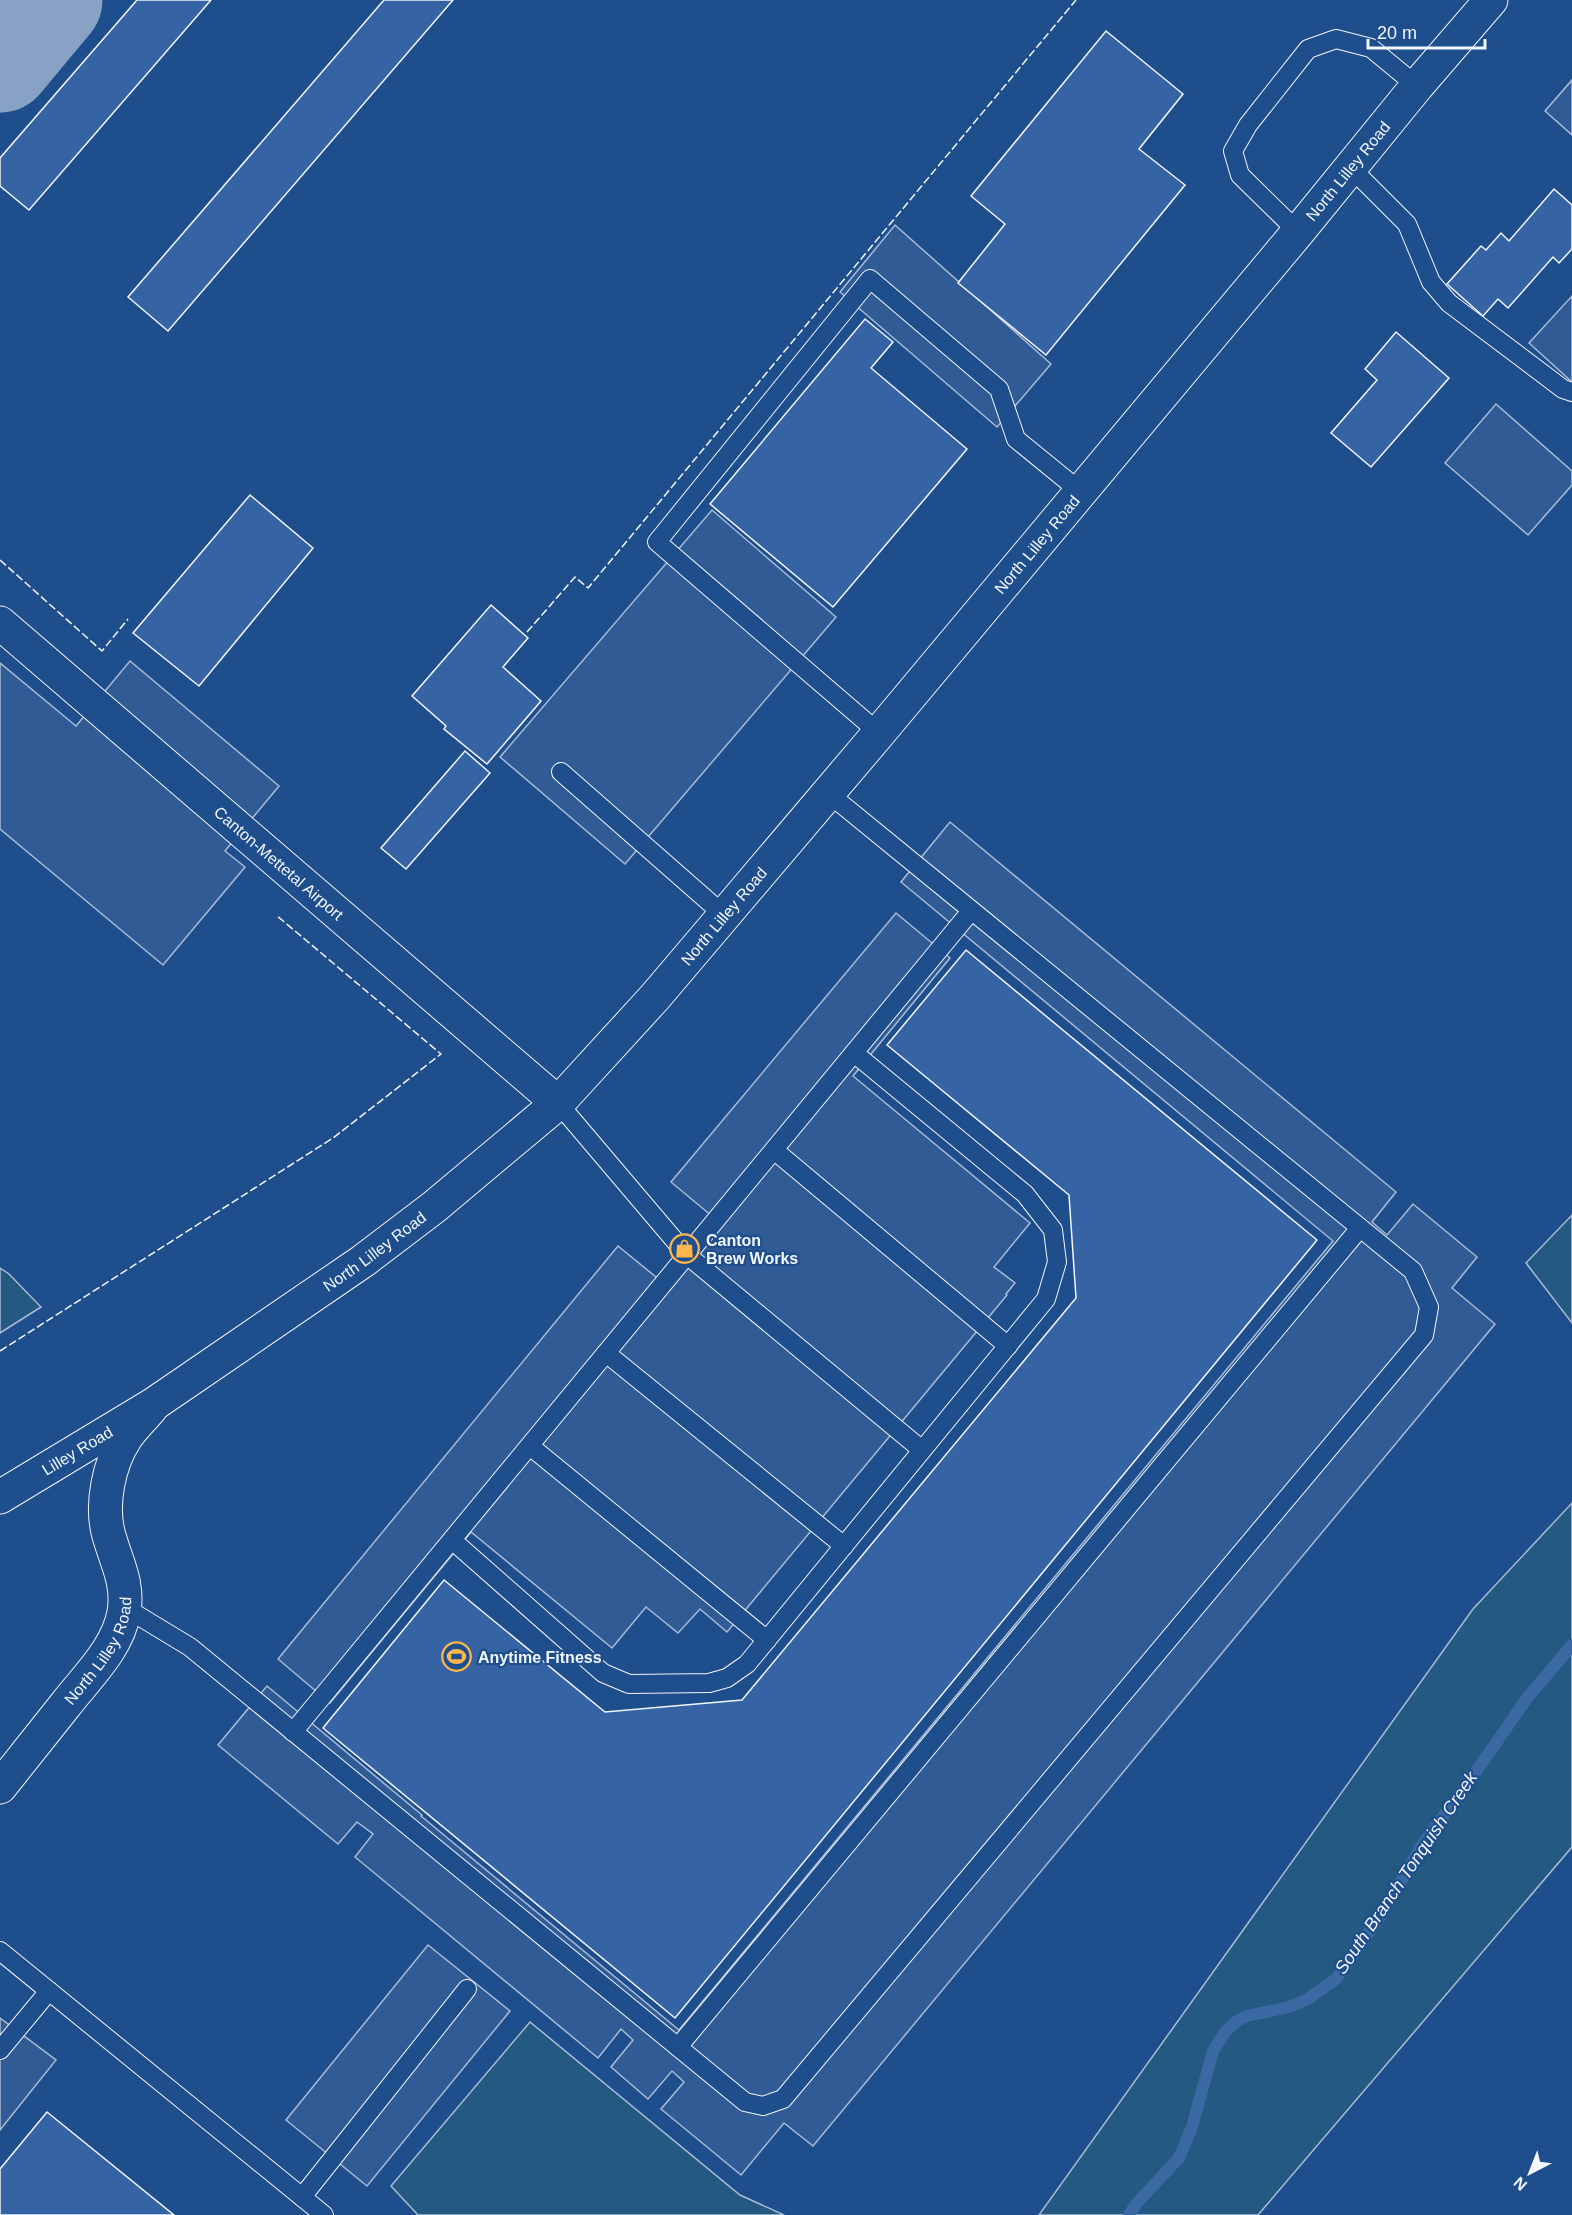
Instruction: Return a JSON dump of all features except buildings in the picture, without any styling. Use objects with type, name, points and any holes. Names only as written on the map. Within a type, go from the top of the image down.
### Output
[{"type":"street","name":"North Lilley Road","points":[[0,1787],[111,1647],[124,1613],[122,1569],[108,1531],[106,1508],[108,1484],[124,1439],[154,1404],[363,1261],[434,1207],[558,1103],[655,997],[879,733],[1491,0]]},
{"type":"street","name":"Canton-Mettetal Airport","points":[[0,623],[558,1103]]},
{"type":"street","name":"Lilley Road","points":[[0,1497],[154,1404]]},
{"type":"lane","points":[[1298,232],[1240,176],[1233,151],[1248,125],[1308,49],[1336,39],[1371,48],[1417,86]]},
{"type":"lane","points":[[1351,168],[1407,224],[1431,282],[1449,303],[1568,391]]},
{"type":"lane","points":[[879,733],[657,542],[870,279],[999,389],[1016,439],[1081,492]]},
{"type":"lane","points":[[561,772],[724,915]]},
{"type":"lane","points":[[124,1607],[190,1647],[745,2102],[763,2106],[783,2099],[1424,1335],[1429,1307],[1413,1271],[828,793]]},
{"type":"lane","points":[[293,1732],[971,911]]},
{"type":"lane","points":[[452,1540],[603,1673],[629,1684],[709,1683],[727,1678],[747,1664],[1046,1299],[1057,1262],[1053,1230],[1025,1194],[854,1053]]},
{"type":"lane","points":[[558,1103],[687,1255],[922,1450]]},
{"type":"lane","points":[[774,1150],[1008,1346]]},
{"type":"lane","points":[[678,2047],[1360,1228]]},
{"type":"lane","points":[[606,1353],[844,1546]]},
{"type":"lane","points":[[530,1446],[766,1640]]},
{"type":"lane","points":[[0,1951],[324,2215]]},
{"type":"lane","points":[[302,2197],[466,1989]]},
{"type":"lane","points":[[0,2050],[49,1991]]},
{"type":"shaded area","points":[[1572,80],[1572,135],[1545,111]]},
{"type":"shaded area","points":[[895,225],[1051,364],[997,427],[840,292]]},
{"type":"shaded area","points":[[1572,296],[1572,382],[1529,343]]},
{"type":"shaded area","points":[[1496,404],[1572,471],[1572,485],[1528,535],[1445,463]]},
{"type":"shaded area","points":[[712,510],[836,617],[625,864],[500,757]]},
{"type":"shaded area","points":[[130,661],[279,786],[225,851],[245,867],[163,965],[0,829],[0,663],[76,726]]},
{"type":"shaded area","points":[[950,822],[1396,1192],[1372,1222],[1387,1235],[1413,1204],[1477,1257],[1452,1288],[1495,1324],[813,2146],[784,2123],[741,2175],[661,2109],[684,2082],[672,2071],[648,2099],[611,2067],[633,2040],[621,2029],[598,2058],[355,1857],[373,1834],[357,1822],[338,1844],[218,1745],[267,1686],[679,2030],[1333,1241],[901,882]]},
{"type":"shaded area","points":[[896,913],[950,958],[853,1076],[1030,1223],[994,1267],[1015,1283],[1007,1295],[727,1632],[700,1609],[678,1633],[646,1607],[612,1648],[471,1532],[330,1703],[278,1659],[618,1246],[667,1286],[719,1222],[671,1182]]},
{"type":"shaded area","points":[[1572,1215],[1572,1323],[1526,1263]]},
{"type":"shaded area","points":[[0,1268],[9,1274],[41,1307],[0,1333]]},
{"type":"shaded area","points":[[1572,1503],[1572,1847],[1258,2215],[1039,2215],[1473,1609]]},
{"type":"shaded area","points":[[428,1945],[510,2011],[367,2186],[286,2120]]},
{"type":"shaded area","points":[[0,2018],[56,2060],[0,2130]]},
{"type":"shaded area","points":[[530,2022],[740,2195],[784,2215],[418,2215],[391,2186]]},
{"type":"waterway","name":"South Branch Tonquish Creek","points":[[1129,2215],[1136,2204],[1179,2158],[1192,2127],[1213,2051],[1225,2032],[1237,2021],[1247,2016],[1289,2007],[1308,1999],[1336,1979],[1379,1918],[1422,1845],[1528,1697],[1572,1645]]},
{"type":"taxiway","points":[[0,60],[50,0]]},
{"type":"fence","points":[[527,632],[575,577],[588,588],[1076,0]]},
{"type":"fence","points":[[0,560],[102,651],[128,619]]},
{"type":"fence","points":[[0,1351],[333,1138],[441,1054],[276,915]]},
{"type":"place","name":"Canton Brew Works","points":[[685,1249]]},
{"type":"place","name":"Anytime Fitness","points":[[457,1657]]}]
